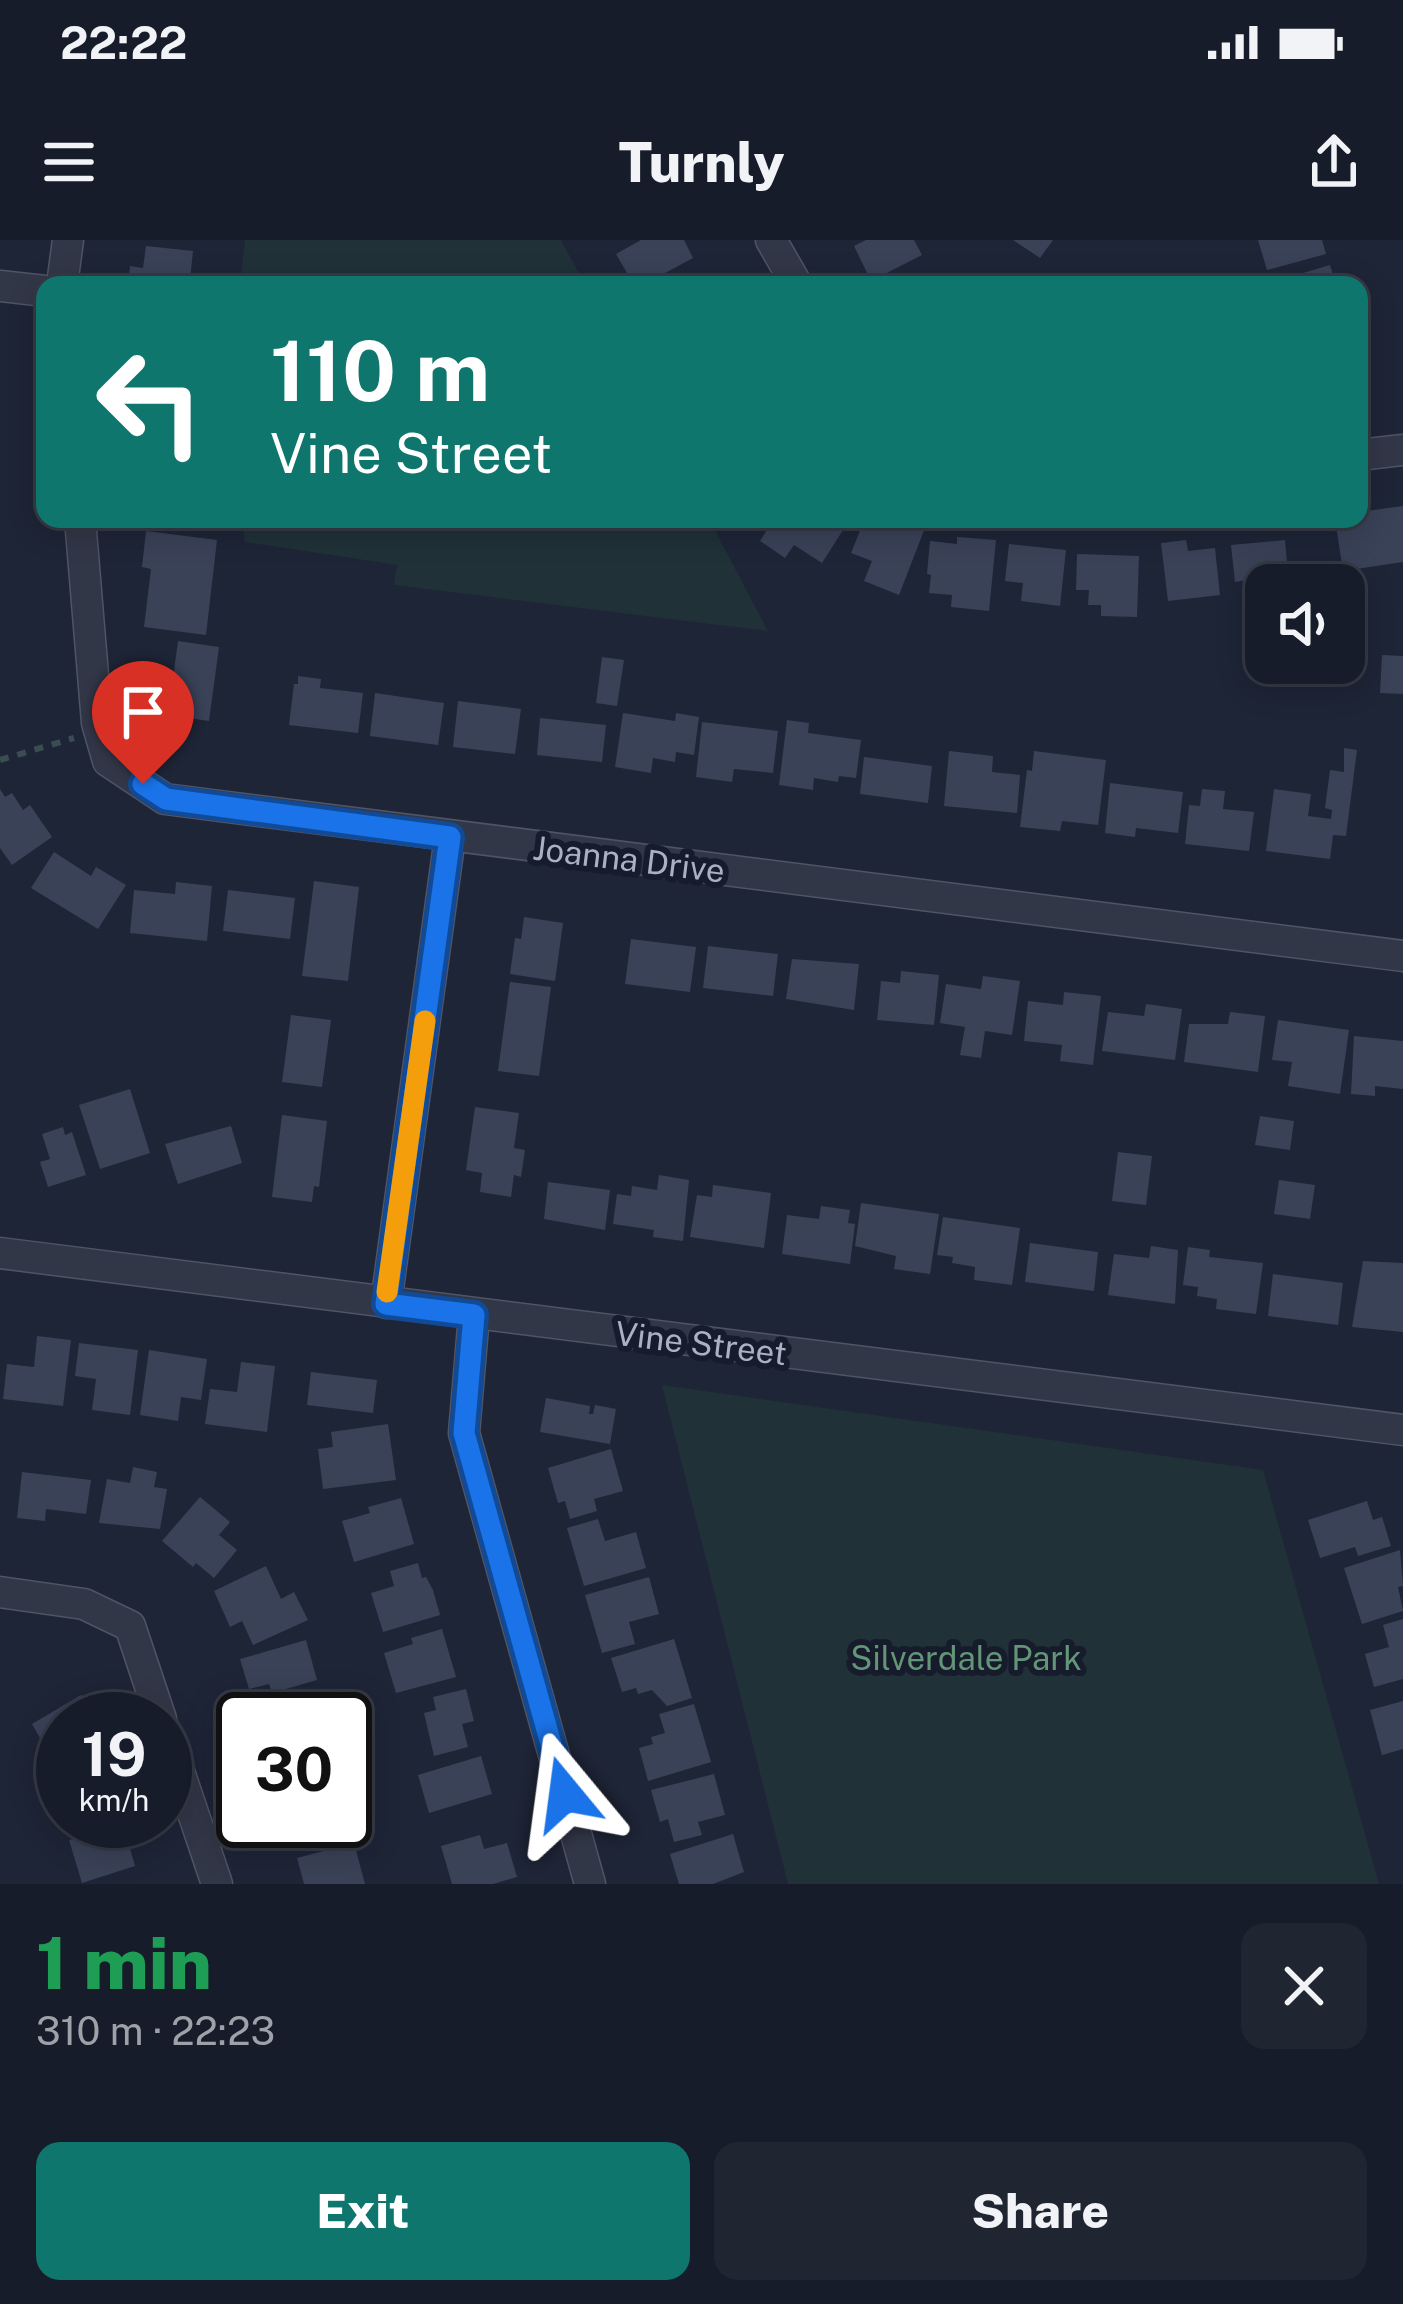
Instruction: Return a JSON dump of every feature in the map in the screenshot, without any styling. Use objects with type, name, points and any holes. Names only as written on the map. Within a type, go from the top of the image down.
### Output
[{"type":"street","points":[[63,276],[68,240]]},
{"type":"street","points":[[771,240],[792,276]]},
{"type":"street","points":[[0,286],[36,290]]},
{"type":"street","points":[[1368,454],[1403,449]]},
{"type":"street","name":"Joanna Drive","points":[[81,528],[97,723],[108,761],[166,799],[1403,956]]},
{"type":"street","points":[[386,1304],[450,837]]},
{"type":"street","name":"Vine Street","points":[[0,1252],[1403,1430]]},
{"type":"street","points":[[474,1315],[464,1433],[590,1884]]},
{"type":"street","points":[[0,1592],[84,1604],[130,1626],[152,1692]]},
{"type":"street","points":[[192,1810],[217,1884]]},
{"type":"path","points":[[0,760],[74,738],[97,723]]},
{"type":"green space","points":[[245,240],[561,240],[580,276],[241,276]]},
{"type":"green space","points":[[243,528],[714,528],[768,631],[394,585],[397,565],[245,542]]},
{"type":"green space","name":"Silverdale Park","points":[[662,1385],[1263,1470],[1379,1884],[788,1884]]},
{"type":"building","points":[[641,240],[684,240],[693,258],[660,276],[629,276],[616,254]]},
{"type":"building","points":[[866,240],[914,240],[922,255],[881,276],[869,276],[854,246]]},
{"type":"building","points":[[1013,240],[1053,240],[1040,258]]},
{"type":"building","points":[[1258,240],[1322,240],[1326,254],[1267,270]]},
{"type":"building","points":[[146,246],[193,251],[190,276],[129,276],[130,266],[143,268]]},
{"type":"building","points":[[1330,265],[1333,276],[1293,276]]},
{"type":"building","points":[[1403,506],[1403,562],[1365,568],[1365,564],[1342,564],[1336,528],[1368,528],[1368,511]]},
{"type":"building","points":[[768,528],[844,528],[822,563],[794,545],[785,558],[760,541]]},
{"type":"building","points":[[861,528],[925,528],[899,595],[864,581],[872,561],[851,553]]},
{"type":"building","points":[[146,531],[217,540],[206,635],[144,627],[151,569],[142,567]]},
{"type":"building","points":[[957,537],[996,540],[989,611],[951,607],[952,595],[929,593],[930,541],[957,544]]},
{"type":"building","points":[[1186,540],[1188,551],[1215,548],[1220,595],[1168,601],[1161,543]]},
{"type":"building","points":[[1285,540],[1287,564],[1245,564],[1245,580],[1235,582],[1231,545]]},
{"type":"building","points":[[1009,544],[1066,550],[1060,606],[1021,601],[1023,583],[1005,581]]},
{"type":"building","points":[[1077,554],[1139,556],[1137,617],[1101,616],[1101,605],[1088,605],[1089,590],[1076,590]]},
{"type":"building","points":[[178,641],[219,647],[209,721],[168,715]]},
{"type":"building","points":[[1382,655],[1403,656],[1403,694],[1380,693]]},
{"type":"building","points":[[602,657],[624,660],[617,706],[596,703]]},
{"type":"building","points":[[298,676],[321,679],[320,688],[363,693],[358,733],[289,725]]},
{"type":"building","points":[[375,693],[444,703],[438,745],[370,736]]},
{"type":"building","points":[[458,701],[521,709],[515,754],[453,747]]},
{"type":"building","points":[[623,713],[675,721],[676,713],[699,717],[694,755],[676,752],[675,762],[653,758],[651,773],[615,767]]},
{"type":"building","points":[[540,718],[606,725],[602,762],[537,755]]},
{"type":"building","points":[[787,720],[809,723],[808,733],[861,740],[856,778],[839,776],[838,782],[814,778],[813,790],[779,785]]},
{"type":"building","points":[[702,722],[778,731],[773,773],[734,769],[732,782],[696,777]]},
{"type":"building","points":[[1344,748],[1357,750],[1346,836],[1333,835],[1330,859],[1266,851],[1274,789],[1311,794],[1308,816],[1331,819],[1332,810],[1325,808],[1330,770],[1344,772]]},
{"type":"building","points":[[949,751],[993,756],[992,772],[1020,775],[1017,813],[944,806]]},
{"type":"building","points":[[1034,751],[1106,760],[1098,825],[1062,821],[1060,831],[1020,827]]},
{"type":"building","points":[[864,757],[932,766],[928,803],[860,794]]},
{"type":"building","points":[[1110,783],[1183,792],[1178,833],[1136,828],[1135,837],[1105,833]]},
{"type":"building","points":[[0,789],[5,797],[12,793],[23,810],[30,805],[52,837],[12,865],[0,848]]},
{"type":"building","points":[[1202,789],[1225,791],[1223,809],[1254,812],[1249,851],[1185,844],[1189,805],[1200,806]]},
{"type":"building","points":[[54,852],[91,876],[96,867],[126,885],[98,929],[31,888]]},
{"type":"building","points":[[314,881],[359,887],[348,981],[302,976]]},
{"type":"building","points":[[176,882],[212,886],[207,941],[130,933],[134,890],[175,894]]},
{"type":"building","points":[[228,890],[295,898],[290,939],[223,931]]},
{"type":"building","points":[[524,917],[563,923],[555,981],[510,974],[515,938],[521,939]]},
{"type":"building","points":[[631,939],[696,947],[690,992],[625,984]]},
{"type":"building","points":[[708,946],[778,954],[773,996],[703,988]]},
{"type":"building","points":[[792,959],[859,964],[854,1010],[786,999]]},
{"type":"building","points":[[901,971],[939,975],[934,1025],[877,1020],[881,981],[900,983]]},
{"type":"building","points":[[983,976],[1020,981],[1012,1035],[985,1031],[981,1058],[960,1055],[965,1027],[940,1023],[946,984],[981,989]]},
{"type":"building","points":[[510,982],[551,987],[539,1076],[498,1071]]},
{"type":"building","points":[[1064,992],[1101,996],[1093,1065],[1060,1061],[1062,1045],[1024,1041],[1028,1001],[1063,1005]]},
{"type":"building","points":[[1146,1004],[1182,1009],[1175,1060],[1102,1051],[1108,1012],[1144,1016]]},
{"type":"building","points":[[1230,1012],[1265,1016],[1258,1072],[1184,1062],[1189,1024],[1228,1024]]},
{"type":"building","points":[[291,1015],[331,1020],[322,1087],[282,1082]]},
{"type":"building","points":[[1278,1020],[1349,1030],[1340,1094],[1288,1086],[1292,1062],[1272,1060]]},
{"type":"building","points":[[1354,1036],[1403,1041],[1403,1089],[1375,1086],[1375,1096],[1351,1094]]},
{"type":"building","points":[[130,1089],[150,1153],[100,1169],[79,1105]]},
{"type":"building","points":[[475,1107],[519,1113],[514,1148],[525,1150],[521,1177],[514,1175],[511,1197],[480,1192],[482,1173],[466,1170]]},
{"type":"building","points":[[282,1115],[327,1121],[319,1187],[314,1186],[312,1202],[272,1197]]},
{"type":"building","points":[[1260,1116],[1294,1121],[1290,1150],[1255,1145]]},
{"type":"building","points":[[231,1126],[242,1163],[178,1184],[165,1144]]},
{"type":"building","points":[[63,1127],[65,1135],[72,1132],[86,1175],[48,1187],[40,1162],[50,1159],[42,1134]]},
{"type":"building","points":[[1118,1152],[1152,1156],[1146,1205],[1112,1201]]},
{"type":"building","points":[[659,1175],[689,1180],[683,1241],[653,1237],[654,1230],[613,1224],[617,1194],[631,1196],[632,1186],[657,1190]]},
{"type":"building","points":[[1279,1180],[1315,1185],[1310,1219],[1274,1214]]},
{"type":"building","points":[[548,1182],[610,1190],[605,1230],[544,1219]]},
{"type":"building","points":[[713,1185],[771,1193],[764,1248],[690,1237],[697,1195],[712,1197]]},
{"type":"building","points":[[861,1203],[939,1214],[930,1274],[894,1269],[896,1256],[855,1246]]},
{"type":"building","points":[[821,1206],[850,1210],[848,1223],[855,1224],[850,1264],[782,1254],[787,1215],[819,1219]]},
{"type":"building","points":[[943,1217],[1020,1228],[1012,1285],[974,1280],[975,1267],[937,1255]]},
{"type":"building","points":[[1030,1243],[1098,1252],[1094,1291],[1025,1282]]},
{"type":"building","points":[[1151,1246],[1178,1250],[1175,1304],[1108,1295],[1114,1254],[1149,1258]]},
{"type":"building","points":[[1188,1247],[1210,1250],[1209,1257],[1263,1263],[1256,1314],[1216,1309],[1217,1299],[1197,1296],[1198,1287],[1183,1285]]},
{"type":"building","points":[[1363,1261],[1403,1263],[1403,1332],[1352,1327]]},
{"type":"building","points":[[1273,1274],[1343,1283],[1338,1325],[1268,1316]]},
{"type":"building","points":[[37,1336],[71,1340],[63,1406],[3,1399],[7,1364],[34,1367]]},
{"type":"building","points":[[79,1343],[138,1350],[130,1415],[92,1410],[96,1379],[75,1376]]},
{"type":"building","points":[[149,1350],[207,1359],[201,1400],[181,1397],[178,1421],[140,1415]]},
{"type":"building","points":[[241,1362],[275,1366],[267,1432],[205,1424],[210,1389],[237,1392]]},
{"type":"building","points":[[311,1372],[377,1380],[373,1413],[307,1405]]},
{"type":"building","points":[[546,1398],[590,1406],[589,1414],[595,1405],[616,1409],[610,1444],[540,1432]]},
{"type":"building","points":[[388,1424],[396,1480],[323,1489],[318,1449],[333,1447],[331,1432]]},
{"type":"building","points":[[611,1449],[623,1491],[594,1499],[597,1511],[570,1519],[565,1501],[558,1503],[548,1468]]},
{"type":"building","points":[[133,1467],[157,1472],[154,1487],[167,1489],[160,1529],[99,1523],[107,1479],[130,1483]]},
{"type":"building","points":[[22,1472],[91,1480],[86,1514],[46,1509],[45,1521],[17,1518]]},
{"type":"building","points":[[200,1497],[230,1522],[219,1535],[237,1550],[214,1578],[162,1541]]},
{"type":"building","points":[[401,1498],[414,1544],[354,1562],[342,1521],[370,1513],[368,1507]]},
{"type":"building","points":[[1367,1501],[1373,1520],[1382,1517],[1391,1546],[1358,1556],[1355,1547],[1320,1558],[1308,1520]]},
{"type":"building","points":[[598,1519],[605,1541],[636,1532],[646,1568],[584,1586],[567,1528]]},
{"type":"building","points":[[1400,1550],[1403,1586],[1398,1587],[1403,1611],[1362,1624],[1344,1568]]},
{"type":"building","points":[[418,1563],[440,1615],[383,1632],[371,1593],[394,1586],[390,1571]]},
{"type":"building","points":[[266,1566],[281,1599],[294,1592],[308,1620],[253,1645],[242,1621],[230,1627],[214,1591]]},
{"type":"building","points":[[649,1577],[659,1614],[629,1622],[635,1644],[602,1653],[585,1595]]},
{"type":"building","points":[[1403,1619],[1403,1679],[1374,1687],[1365,1654],[1389,1647],[1383,1625]]},
{"type":"building","points":[[442,1629],[456,1677],[396,1693],[384,1653]]},
{"type":"building","points":[[674,1639],[692,1698],[667,1706],[652,1690],[622,1692],[611,1658]]},
{"type":"building","points":[[306,1640],[317,1680],[275,1692],[269,1684],[249,1689],[240,1659]]},
{"type":"building","points":[[466,1689],[474,1721],[462,1724],[468,1747],[434,1756],[424,1713],[436,1710],[433,1697]]},
{"type":"building","points":[[1403,1701],[1403,1749],[1382,1755],[1370,1710]]},
{"type":"building","points":[[694,1704],[711,1762],[648,1781],[639,1748],[665,1733],[659,1714]]},
{"type":"building","points":[[481,1756],[492,1794],[429,1813],[418,1775]]},
{"type":"building","points":[[714,1774],[725,1815],[698,1822],[702,1835],[674,1842],[668,1819],[660,1822],[651,1790]]},
{"type":"building","points":[[733,1834],[744,1872],[713,1884],[679,1884],[670,1854]]},
{"type":"building","points":[[480,1835],[484,1849],[507,1843],[517,1877],[493,1884],[452,1884],[441,1846]]},
{"type":"building","points":[[71,1848],[130,1848],[135,1866],[82,1883]]},
{"type":"building","points":[[355,1848],[365,1884],[304,1884],[297,1858]]},
{"type":"slow traffic","points":[[387,1292],[425,1021]]},
{"type":"route","points":[[143,784],[166,799],[450,837],[386,1304],[474,1315],[464,1433],[565,1794]]}]
